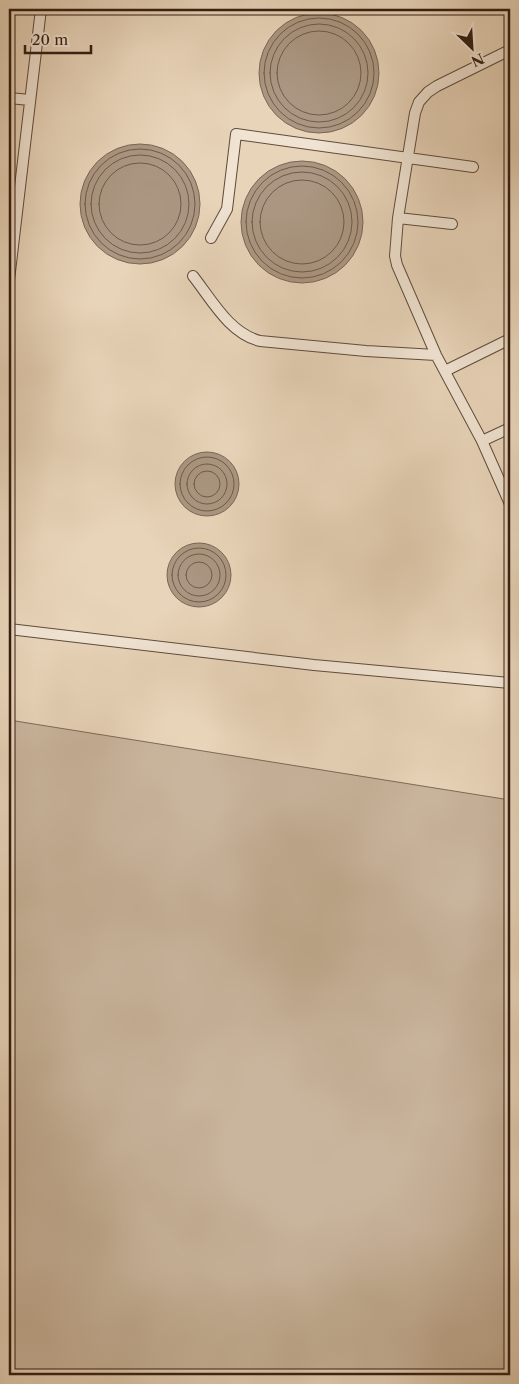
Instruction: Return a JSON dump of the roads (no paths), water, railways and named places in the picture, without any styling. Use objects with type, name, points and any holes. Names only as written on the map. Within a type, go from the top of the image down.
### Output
[{"type":"lane","points":[[9,280],[41,9]]},
{"type":"lane","points":[[510,50],[437,86],[419,102],[415,113],[407,158],[398,218],[395,256],[397,265],[436,355],[482,441],[510,504]]},
{"type":"lane","points":[[9,98],[30,100]]},
{"type":"lane","points":[[211,238],[227,209],[236,134],[473,167]]},
{"type":"lane","points":[[398,218],[452,224]]},
{"type":"lane","points":[[193,276],[237,331],[251,339],[366,351],[436,355]]},
{"type":"lane","points":[[445,371],[510,339]]},
{"type":"lane","points":[[482,441],[510,428]]},
{"type":"lane","points":[[9,628],[314,665],[510,683]]},
{"type":"water","points":[[319,13],[342,17],[362,30],[375,50],[379,73],[375,96],[362,116],[342,129],[319,133],[296,129],[276,116],[263,96],[259,73],[263,50],[276,30],[296,17]]},
{"type":"water","points":[[140,144],[152,145],[163,149],[173,154],[182,162],[190,171],[195,181],[199,192],[199,216],[195,227],[190,237],[182,246],[173,254],[163,259],[152,263],[140,264],[128,263],[117,259],[107,254],[98,246],[90,237],[85,227],[81,216],[80,204],[81,192],[85,181],[90,171],[98,162],[107,154],[117,149],[128,145]]},
{"type":"water","points":[[302,161],[314,162],[325,166],[336,171],[345,179],[353,188],[358,199],[362,210],[362,234],[358,245],[353,256],[345,265],[336,273],[325,278],[314,282],[302,283],[290,282],[279,278],[268,273],[259,265],[251,256],[246,245],[242,234],[241,222],[242,210],[246,199],[251,188],[259,179],[268,171],[279,166],[290,162]]},
{"type":"water","points":[[207,452],[225,458],[233,466],[239,484],[233,502],[225,510],[207,516],[189,510],[181,502],[175,484],[181,466],[189,458]]},
{"type":"water","points":[[199,543],[211,545],[222,552],[229,563],[231,575],[229,587],[222,598],[211,605],[199,607],[187,605],[176,598],[169,587],[167,575],[169,563],[176,552],[187,545]]}]
